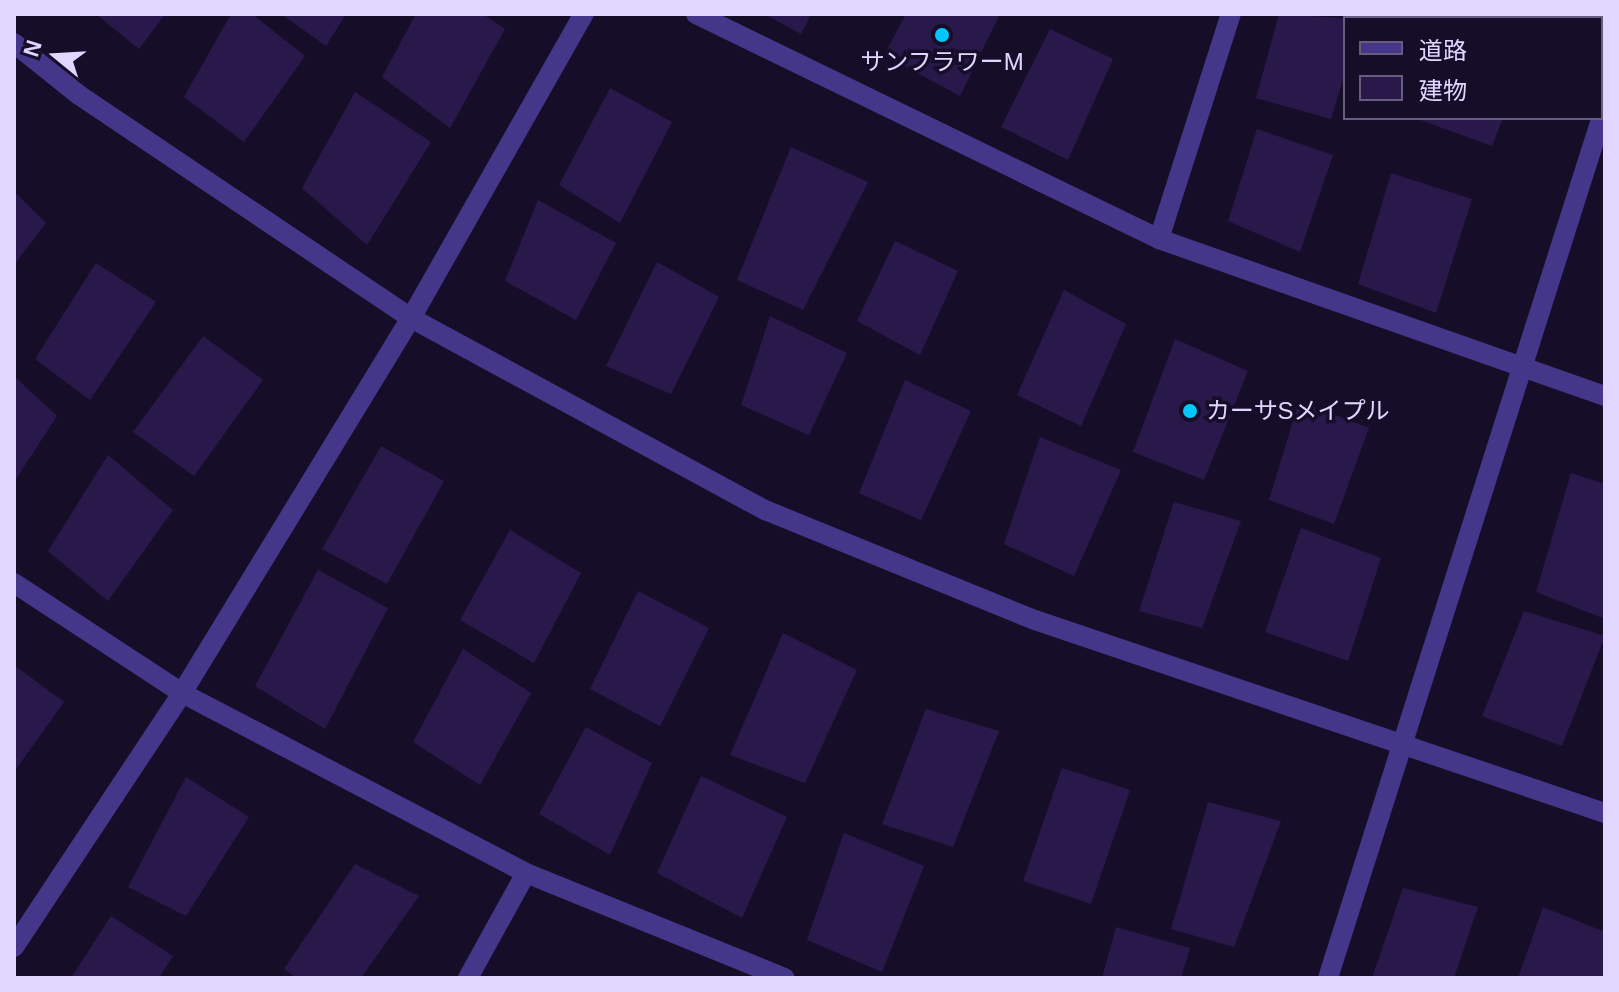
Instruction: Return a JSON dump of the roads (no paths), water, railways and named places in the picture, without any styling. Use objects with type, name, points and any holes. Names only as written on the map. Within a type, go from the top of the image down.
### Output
[{"type":"street","points":[[14,947],[182,693],[411,318],[584,14]]},
{"type":"street","points":[[696,14],[1159,239],[1518,369],[1605,396]]},
{"type":"street","points":[[1159,239],[1231,14]]},
{"type":"street","points":[[14,43],[79,95],[411,318],[765,510],[1035,620],[1605,813]]},
{"type":"street","points":[[1328,978],[1405,745],[1518,369],[1601,120]]},
{"type":"street","points":[[14,583],[182,693],[526,873],[784,978]]},
{"type":"street","points":[[468,978],[526,873]]},
{"type":"place","name":"サンフラワーM","points":[[942,35]]},
{"type":"place","name":"カーサSメイプル","points":[[1190,411]]}]
